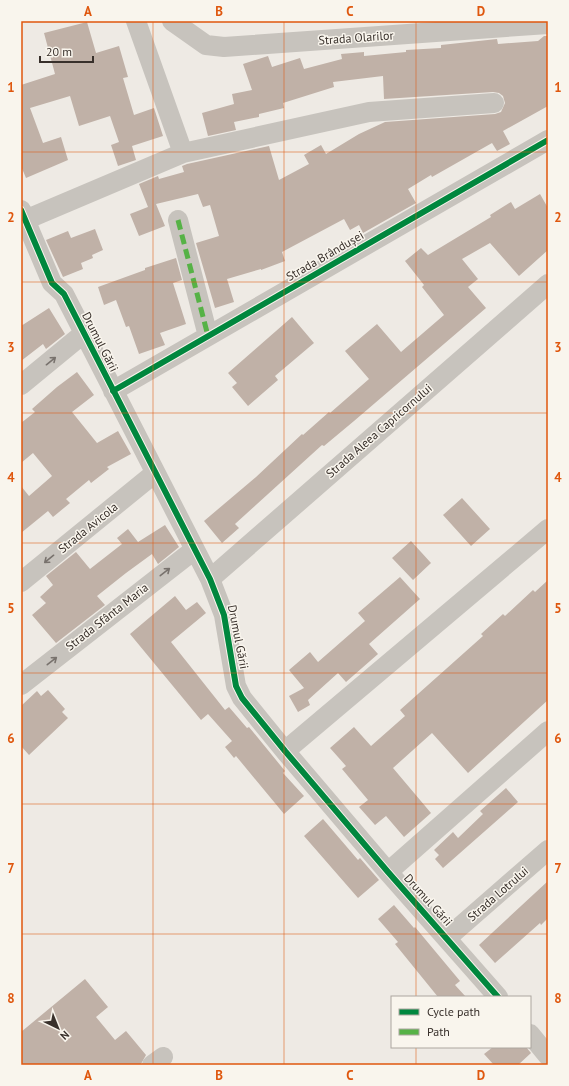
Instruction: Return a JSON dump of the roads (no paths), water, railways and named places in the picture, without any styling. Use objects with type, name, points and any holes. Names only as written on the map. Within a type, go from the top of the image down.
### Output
[{"type":"street","points":[[136,21],[183,154]]},
{"type":"street","name":"Strada Olarilor","points":[[172,21],[206,45],[224,47],[548,24]]},
{"type":"street","points":[[23,215],[183,154],[369,112],[494,103]]},
{"type":"street","name":"Strada Brândușei","points":[[113,391],[548,140]]},
{"type":"street","name":"Drumul Gării","points":[[23,215],[28,248],[52,283],[64,294],[83,334],[210,579],[224,615],[236,686],[242,698],[388,872],[497,996]]},
{"type":"street","points":[[178,220],[208,336]]},
{"type":"street","name":"Strada Aleea Capricornului","points":[[210,579],[548,284]]},
{"type":"street","points":[[21,385],[83,334]]},
{"type":"street","name":"Strada Avicola","points":[[21,582],[155,473]]},
{"type":"street","points":[[285,751],[548,529]]},
{"type":"street","name":"Strada Sfânta Maria","points":[[21,685],[194,550]]},
{"type":"street","points":[[388,872],[548,731]]},
{"type":"street","name":"Strada Lotrului","points":[[447,938],[548,850]]}]
